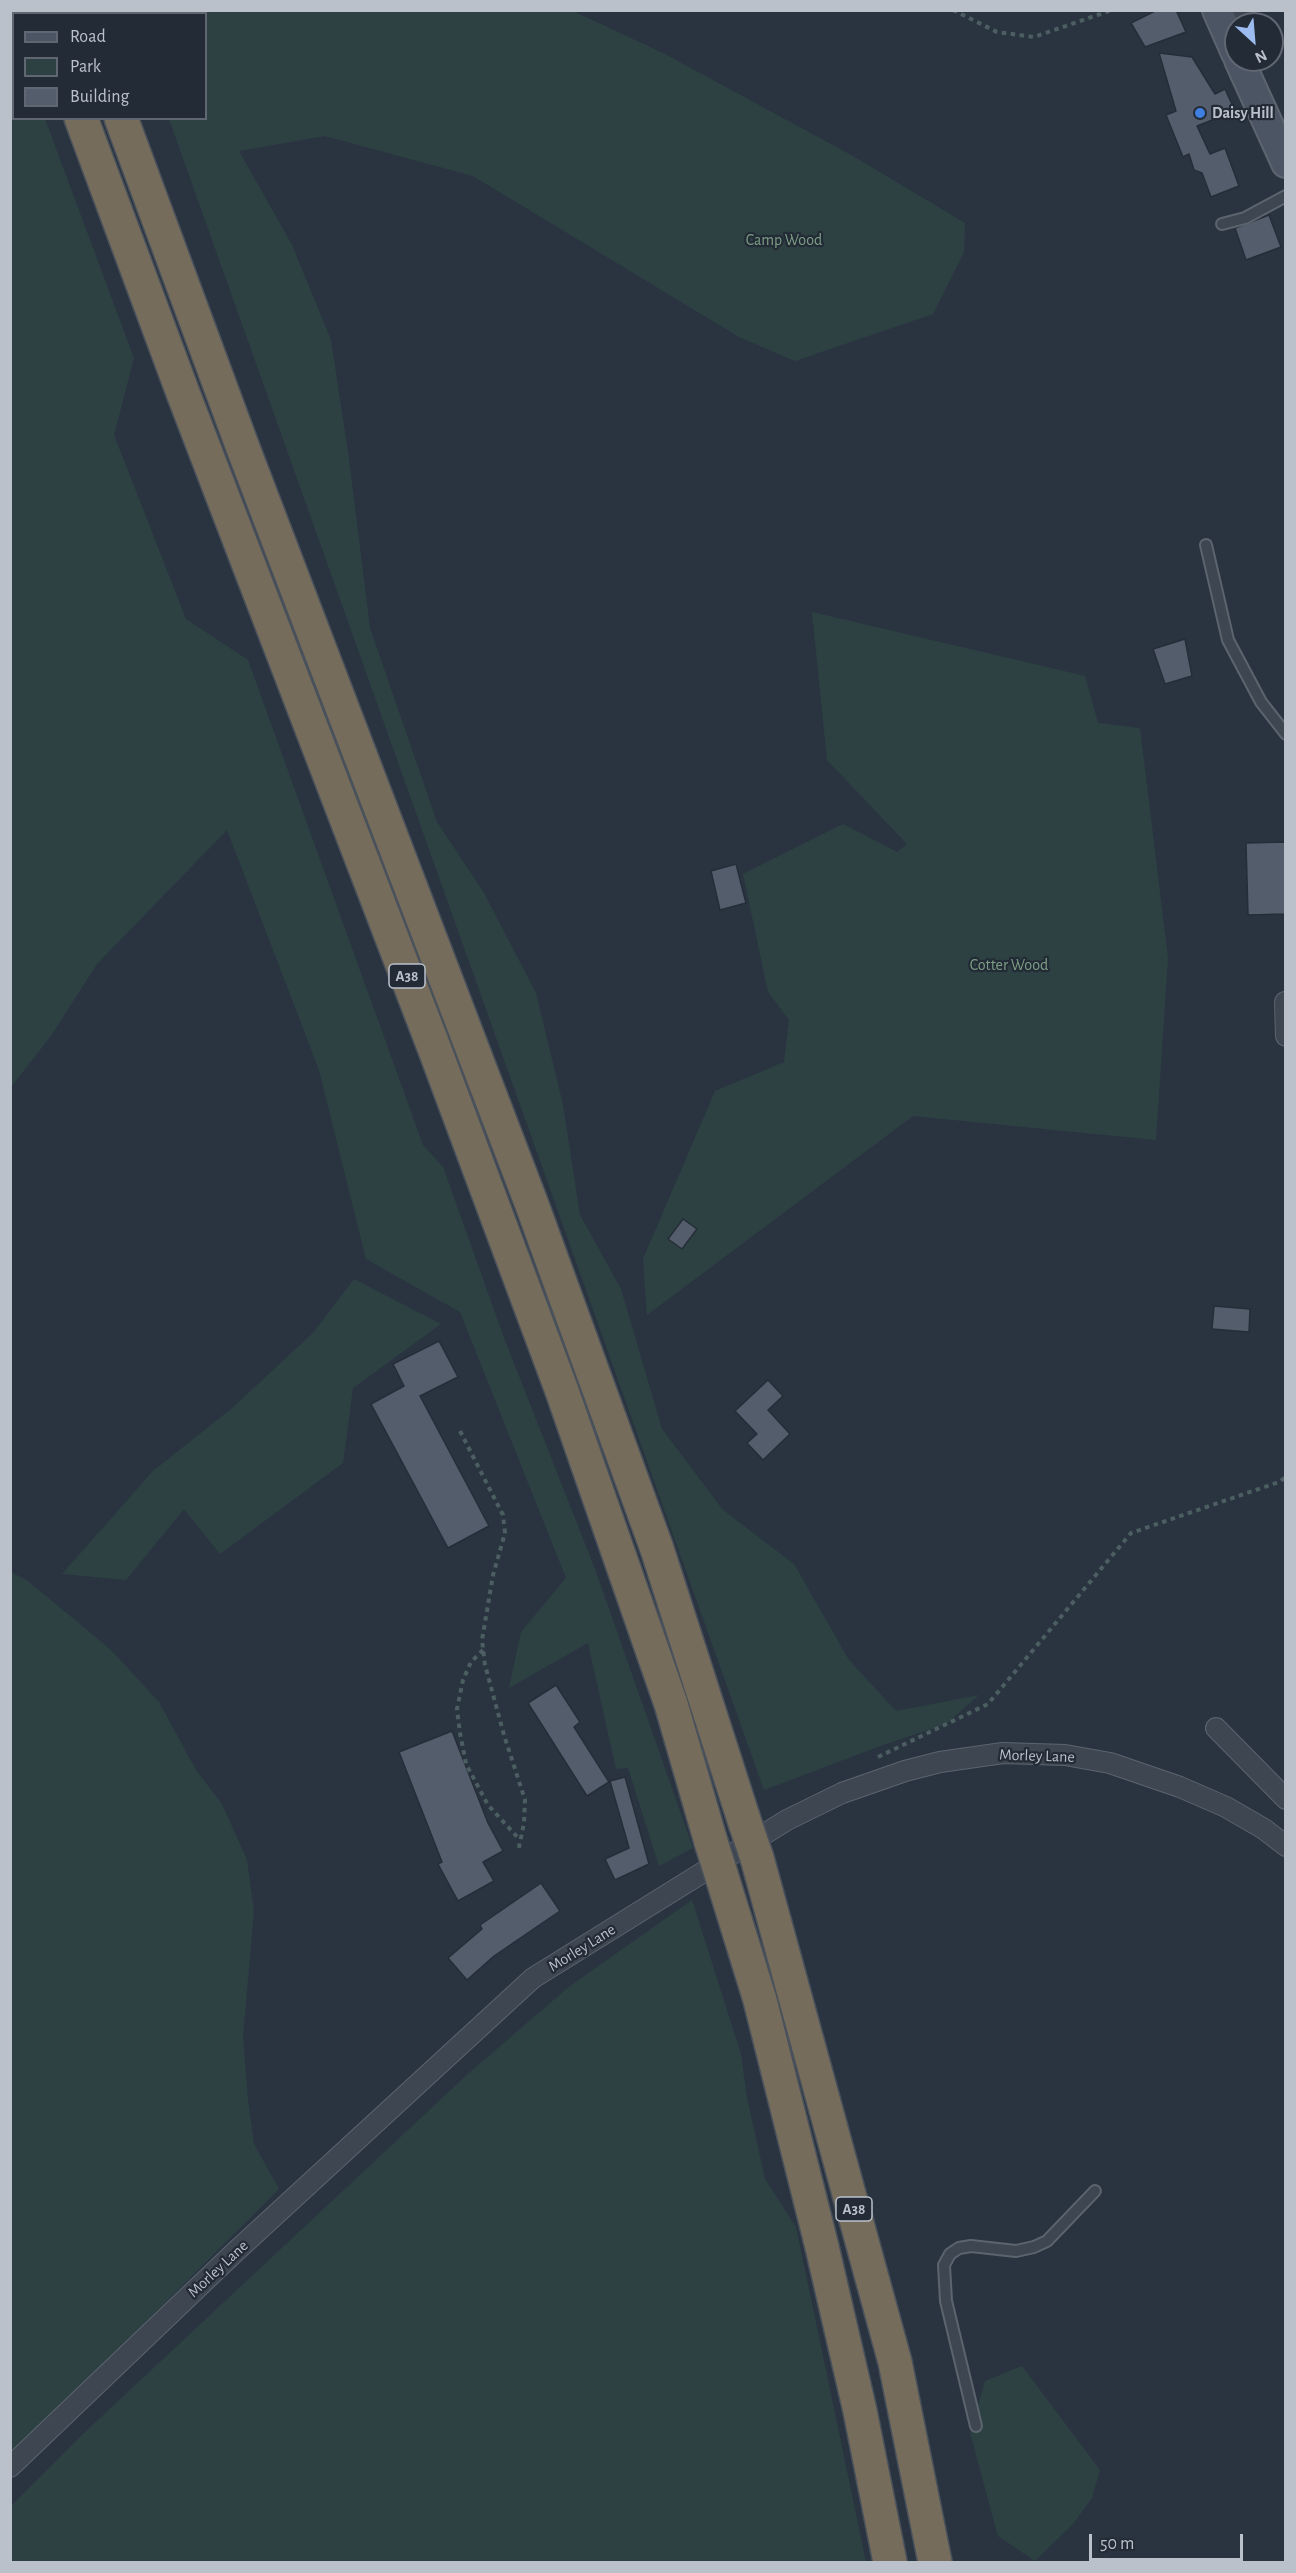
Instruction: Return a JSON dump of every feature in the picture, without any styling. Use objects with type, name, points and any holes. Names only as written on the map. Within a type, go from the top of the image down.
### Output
[{"type":"highway","name":"A38","points":[[82,120],[183,393],[435,1050],[558,1380],[671,1704],[760,2000],[822,2247],[860,2411],[890,2562]]},
{"type":"highway","name":"A38","points":[[122,120],[239,437],[532,1205],[657,1549],[757,1858],[895,2362],[935,2562]]},
{"type":"main road","points":[[1245,72],[1286,163]]},
{"type":"street","points":[[1284,1002],[1286,1036]]},
{"type":"street","points":[[1216,1728],[1286,1799]]},
{"type":"street","name":"Morley Lane","points":[[10,2467],[234,2253],[533,1978],[787,1820],[855,1788],[940,1762],[1003,1754],[1065,1755],[1110,1763],[1180,1787],[1264,1829],[1286,1846]]},
{"type":"lane","points":[[1222,224],[1245,218],[1286,196]]},
{"type":"lane","points":[[1206,545],[1228,640],[1251,685],[1286,734]]},
{"type":"lane","points":[[976,2426],[946,2301],[944,2265],[950,2254],[959,2248],[971,2246],[1016,2251],[1047,2241],[1095,2191]]},
{"type":"path","points":[[953,10],[997,32],[1034,37],[1112,10]]},
{"type":"path","points":[[460,1431],[503,1515],[506,1533],[484,1615],[483,1650],[504,1735],[525,1800],[524,1823],[518,1852]]},
{"type":"path","points":[[873,1760],[988,1704],[1131,1533],[1279,1482],[1286,1477]]},
{"type":"path","points":[[483,1650],[471,1662],[467,1671],[457,1709],[466,1764],[488,1805],[520,1840]]},
{"type":"green space","name":"Camp Wood","points":[[573,11],[665,54],[853,156],[965,223],[964,252],[933,314],[795,361],[739,337],[473,176],[325,136],[239,151],[292,245],[331,340],[349,459],[370,628],[437,822],[484,893],[536,993],[563,1105],[580,1215],[621,1289],[662,1429],[723,1510],[794,1564],[849,1660],[896,1711],[979,1695],[946,1724],[764,1790],[169,120],[207,120],[207,12],[130,12]]},
{"type":"green space","points":[[10,16],[12,20],[12,120],[45,120],[134,358],[114,435],[186,619],[248,660],[423,1145],[443,1167],[504,1338],[595,1569],[693,1848],[659,1866],[628,1768],[616,1769],[588,1643],[509,1688],[521,1632],[566,1578],[460,1312],[366,1259],[319,1070],[227,830],[97,964],[51,1036],[11,1087]]},
{"type":"green space","name":"Cotter Wood","points":[[812,612],[1085,676],[1098,723],[1140,728],[1168,958],[1156,1140],[913,1116],[647,1315],[643,1259],[715,1091],[784,1062],[789,1020],[768,992],[743,874],[843,824],[897,852],[907,844],[827,760]]},
{"type":"green space","points":[[354,1279],[441,1324],[353,1388],[343,1463],[220,1554],[184,1509],[126,1580],[62,1574],[153,1471],[231,1409],[313,1333]]},
{"type":"green space","points":[[11,1572],[28,1581],[110,1649],[159,1702],[196,1770],[222,1804],[247,1860],[254,1911],[243,2036],[248,2100],[254,2144],[279,2189],[11,2457]]},
{"type":"green space","points":[[692,1900],[741,2054],[747,2098],[765,2179],[796,2227],[866,2562],[11,2562],[11,2506],[84,2433],[470,2072],[570,1986]]},
{"type":"green space","points":[[1022,2366],[1100,2470],[1092,2498],[1073,2524],[1035,2561],[998,2536],[970,2433],[985,2381]]},
{"type":"building","points":[[1157,10],[1176,10],[1186,32],[1145,47],[1131,23]]},
{"type":"building","points":[[1159,53],[1192,57],[1215,94],[1225,89],[1235,111],[1197,126],[1210,154],[1225,148],[1239,186],[1211,197],[1202,173],[1194,170],[1189,154],[1183,157],[1166,115],[1176,111]]},
{"type":"building","points":[[1269,215],[1281,247],[1246,260],[1235,228]]},
{"type":"building","points":[[1185,639],[1192,676],[1165,684],[1153,649]]},
{"type":"building","points":[[1286,842],[1286,914],[1248,915],[1246,843]]},
{"type":"building","points":[[736,864],[746,903],[720,910],[711,871]]},
{"type":"building","points":[[683,1219],[697,1229],[682,1249],[668,1239]]},
{"type":"building","points":[[1214,1306],[1250,1309],[1249,1332],[1212,1329]]},
{"type":"building","points":[[439,1341],[458,1377],[420,1396],[489,1526],[448,1548],[371,1404],[404,1386],[393,1364]]},
{"type":"building","points":[[768,1380],[783,1396],[768,1410],[790,1434],[763,1460],[747,1443],[757,1434],[735,1411]]},
{"type":"building","points":[[556,1685],[580,1722],[574,1727],[609,1782],[587,1796],[528,1703]]},
{"type":"building","points":[[452,1731],[488,1823],[503,1851],[483,1862],[494,1881],[458,1901],[438,1864],[442,1862],[399,1752]]},
{"type":"building","points":[[625,1777],[649,1864],[615,1880],[605,1859],[629,1848],[610,1781]]},
{"type":"building","points":[[541,1883],[560,1911],[494,1956],[467,1980],[448,1958],[482,1929],[480,1925]]},
{"type":"place","name":"Daisy Hill","points":[[1200,113]]}]
